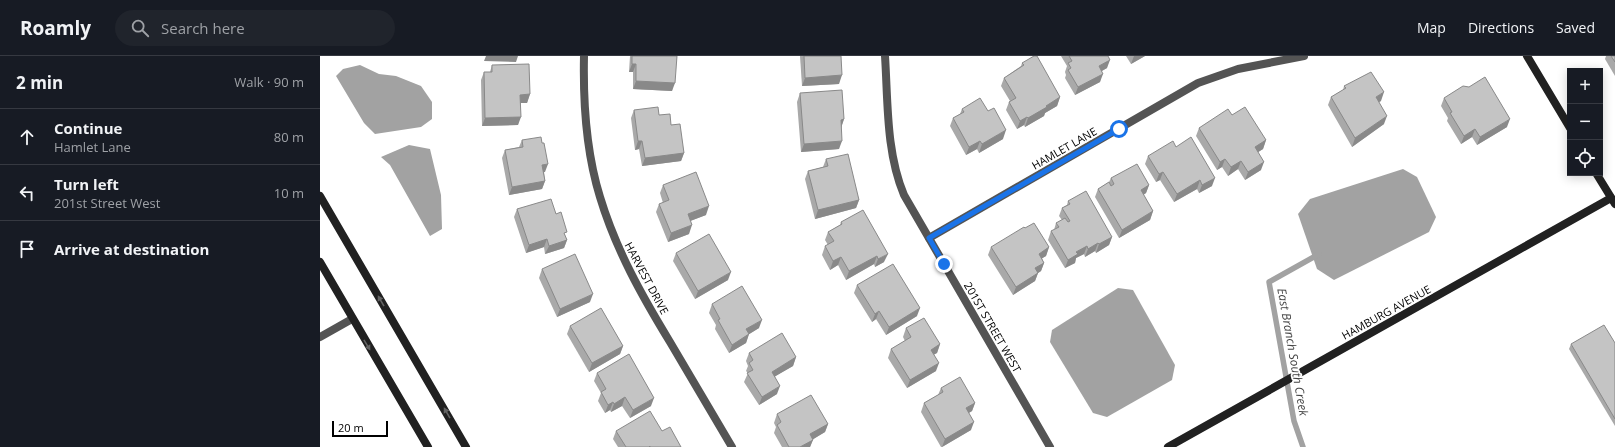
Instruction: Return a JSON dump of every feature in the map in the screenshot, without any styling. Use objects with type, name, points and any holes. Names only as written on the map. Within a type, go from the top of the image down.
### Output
[{"type":"street","name":"HARVEST DRIVE","points":[[584,56],[584,95],[589,147],[600,197],[613,235],[626,266],[732,447]]},
{"type":"street","name":"201ST STREET WEST","points":[[885,56],[891,142],[896,170],[904,194],[1050,447]]},
{"type":"street","name":"HAMLET LANE","points":[[929,238],[1198,83],[1238,68],[1304,56]]},
{"type":"street","points":[[1527,56],[1567,123]]},
{"type":"street","points":[[1598,176],[1614,199]]},
{"type":"street","points":[[320,196],[466,447]]},
{"type":"street","name":"HAMBURG AVENUE","points":[[1168,447],[1614,199]]},
{"type":"street","points":[[320,262],[428,447]]},
{"type":"street","points":[[320,337],[352,319]]},
{"type":"shaded area","points":[[360,65],[379,74],[396,76],[421,86],[432,102],[432,119],[421,127],[375,134],[364,123],[336,76],[343,69]]},
{"type":"shaded area","points":[[409,145],[430,149],[441,195],[442,229],[430,236],[390,165],[381,157]]},
{"type":"shaded area","points":[[1403,169],[1417,177],[1436,217],[1429,232],[1334,280],[1317,269],[1298,214],[1310,199]]},
{"type":"shaded area","points":[[1118,288],[1133,290],[1175,365],[1172,380],[1107,417],[1093,413],[1050,342],[1052,330]]},
{"type":"building","points":[[632,56],[677,56],[675,83],[636,81],[636,64],[632,64]]},
{"type":"building","points":[[804,56],[841,56],[842,75],[805,78]]},
{"type":"building","points":[[1034,56],[1037,56],[1060,97],[1046,106],[1047,107],[1020,121],[1009,102],[1016,98],[1004,78],[1024,65],[1022,63]]},
{"type":"building","points":[[1069,56],[1108,56],[1110,60],[1099,66],[1103,74],[1078,87],[1068,70],[1071,68],[1068,63],[1072,61]]},
{"type":"building","points":[[1611,56],[1615,56],[1615,62]]},
{"type":"building","points":[[529,64],[530,94],[520,95],[521,117],[485,118],[484,72],[492,72],[492,65]]},
{"type":"building","points":[[1371,72],[1384,92],[1376,97],[1387,116],[1355,138],[1331,97],[1346,88],[1344,86]]},
{"type":"building","points":[[1485,77],[1510,119],[1480,137],[1475,129],[1464,136],[1450,113],[1452,112],[1444,98],[1463,86],[1469,87]]},
{"type":"building","points":[[842,90],[844,119],[841,120],[842,141],[804,144],[800,93]]},
{"type":"building","points":[[980,98],[988,111],[994,108],[1006,130],[982,144],[980,141],[969,147],[953,118],[964,112],[962,109]]},
{"type":"building","points":[[658,107],[659,115],[670,114],[671,125],[680,124],[684,153],[645,158],[642,141],[638,141],[634,110]]},
{"type":"building","points":[[1245,107],[1266,140],[1255,147],[1264,162],[1248,172],[1241,161],[1231,167],[1225,159],[1220,162],[1199,128],[1228,109],[1232,115]]},
{"type":"building","points":[[541,137],[542,143],[544,143],[548,164],[542,165],[545,181],[512,187],[505,150],[523,147],[522,140]]},
{"type":"building","points":[[1191,137],[1215,178],[1202,185],[1200,180],[1177,194],[1163,172],[1159,174],[1148,156],[1173,141],[1176,147]]},
{"type":"building","points":[[848,154],[859,200],[818,210],[808,171],[828,166],[826,159]]},
{"type":"building","points":[[1137,164],[1149,185],[1141,190],[1153,211],[1122,230],[1098,189],[1109,182],[1111,186],[1114,184],[1111,178]]},
{"type":"building","points":[[696,172],[709,206],[688,214],[692,225],[671,233],[659,204],[669,200],[663,185]]},
{"type":"building","points":[[1086,191],[1112,237],[1088,249],[1087,246],[1076,252],[1078,254],[1068,260],[1051,231],[1059,227],[1056,223],[1065,218],[1068,222],[1070,221],[1062,208],[1070,204],[1068,201]]},
{"type":"building","points":[[551,199],[556,214],[561,212],[567,232],[564,233],[567,240],[549,246],[547,239],[529,245],[517,209]]},
{"type":"building","points":[[863,210],[888,254],[878,259],[877,256],[849,271],[841,257],[833,261],[825,246],[834,241],[828,232],[842,224],[841,222]]},
{"type":"building","points":[[1034,223],[1049,247],[1039,254],[1044,263],[1035,268],[1038,273],[1016,287],[991,247],[1024,227],[1025,228]]},
{"type":"building","points":[[709,234],[731,272],[698,291],[676,253]]},
{"type":"building","points":[[575,254],[593,294],[560,309],[542,269]]},
{"type":"building","points":[[893,264],[920,308],[889,327],[879,311],[875,314],[857,285]]},
{"type":"building","points":[[742,286],[762,320],[746,329],[749,334],[732,345],[718,320],[720,319],[712,304]]},
{"type":"building","points":[[601,308],[623,346],[592,363],[570,326]]},
{"type":"building","points":[[924,318],[940,344],[931,350],[939,363],[910,380],[891,349],[911,337],[906,328]]},
{"type":"building","points":[[1604,325],[1615,343],[1615,419],[1571,344]]},
{"type":"building","points":[[782,333],[796,357],[772,372],[780,386],[762,397],[747,373],[753,370],[749,363],[753,360],[749,353]]},
{"type":"building","points":[[629,354],[654,398],[633,410],[625,397],[614,404],[613,402],[608,405],[601,392],[606,389],[597,373]]},
{"type":"building","points":[[960,377],[975,403],[966,408],[974,422],[945,439],[924,403],[943,392],[941,388]]},
{"type":"building","points":[[811,395],[828,424],[810,434],[813,440],[800,447],[789,447],[777,425],[781,422],[777,414]]},
{"type":"building","points":[[650,411],[662,431],[670,427],[681,447],[626,447],[616,431]]},
{"type":"waterway","name":"East Branch South Creek","points":[[1303,447],[1294,421],[1269,282],[1319,254]]},
{"type":"route","points":[[944,264],[929,238],[1119,129]]}]
